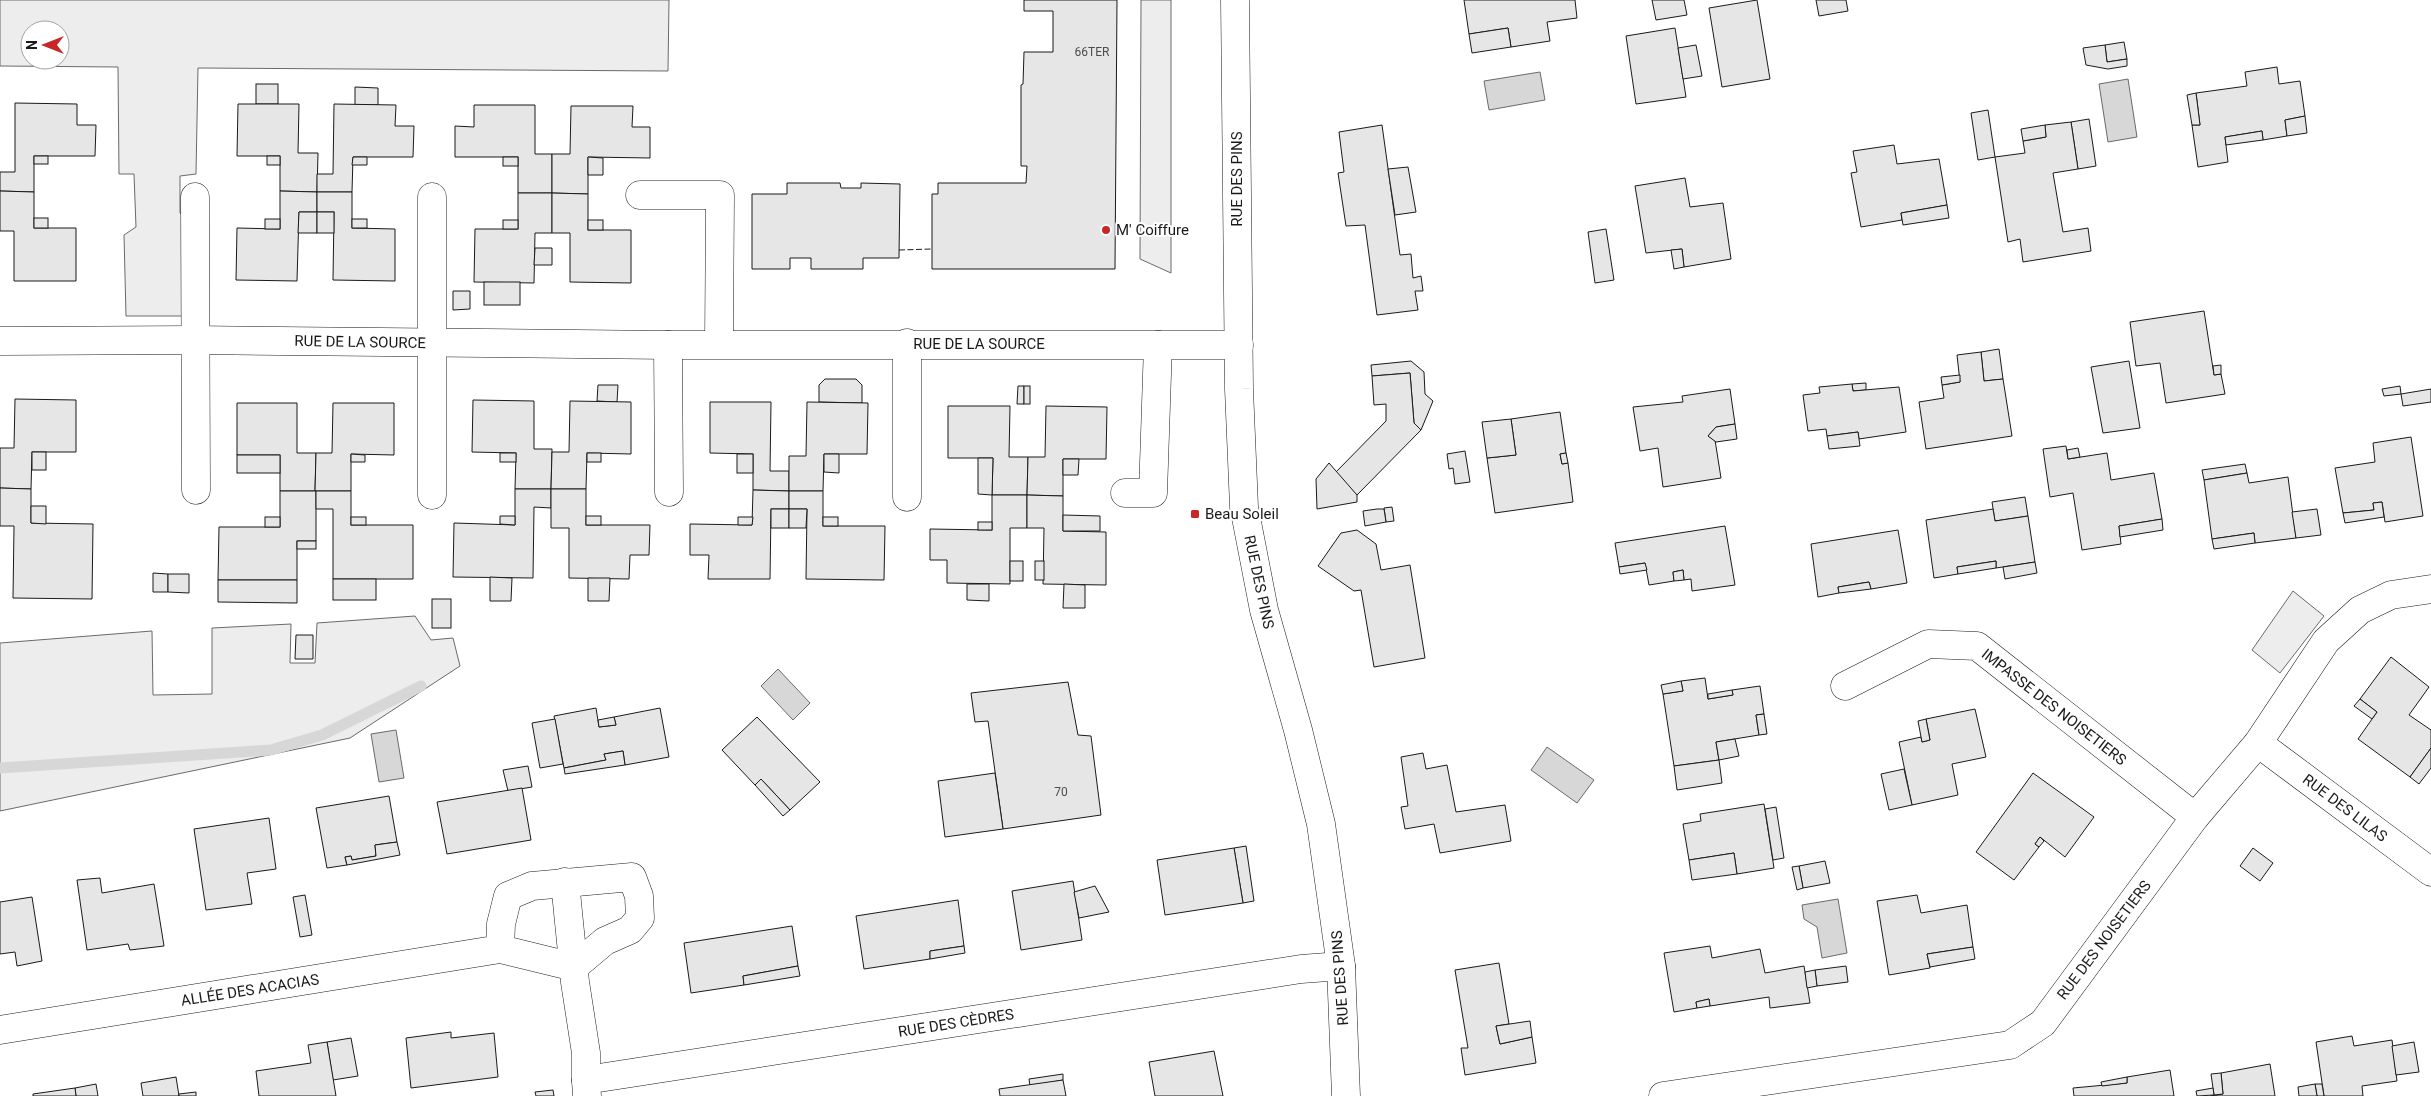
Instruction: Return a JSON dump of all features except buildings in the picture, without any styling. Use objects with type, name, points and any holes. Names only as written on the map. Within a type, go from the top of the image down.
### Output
[{"type":"street","name":"RUE DES PINS","points":[[1236,0],[1239,345],[1244,507],[1264,610],[1298,730],[1321,824],[1341,966],[1346,1096]]},
{"type":"street","points":[[640,195],[720,195],[720,344]]},
{"type":"street","points":[[432,196],[432,495]]},
{"type":"street","points":[[195,197],[196,490]]},
{"type":"street","name":"RUE DE LA SOURCE","points":[[0,341],[194,340],[668,345],[907,343],[1239,345]]},
{"type":"street","points":[[907,343],[907,497]]},
{"type":"street","points":[[668,345],[669,492]]},
{"type":"street","points":[[1125,493],[1153,493],[1158,345]]},
{"type":"street","name":"RUE DES NOISETIERS","points":[[1663,1096],[2010,1045],[2042,1023],[2195,817],[2258,743],[2326,641],[2360,610],[2391,595],[2431,588]]},
{"type":"street","name":"IMPASSE DES NOISETIERS","points":[[1846,686],[1928,644],[1977,646],[2195,817]]},
{"type":"street","name":"RUE DES LILAS","points":[[2258,743],[2431,872]]},
{"type":"street","points":[[500,949],[501,924],[508,896],[532,886],[632,877],[638,896],[640,918],[630,930],[605,940],[574,966]]},
{"type":"street","points":[[566,882],[574,966],[586,1053],[586,1088]]},
{"type":"street","name":"ALLÉE DES ACACIAS","points":[[0,1030],[500,949],[574,966]]},
{"type":"street","name":"RUE DES CÈDRES","points":[[586,1088],[1301,969],[1341,966]]},
{"type":"shaded area","points":[[0,0],[669,0],[668,71],[198,68],[196,174],[180,176],[180,213],[190,220],[188,316],[126,316],[124,235],[136,227],[134,174],[119,174],[118,67],[70,67],[70,20],[20,20],[20,66],[0,66]]},
{"type":"shaded area","points":[[1141,0],[1171,0],[1171,273],[1140,259]]},
{"type":"shaded area","points":[[1540,72],[1545,100],[1489,110],[1484,81]]},
{"type":"shaded area","points":[[2128,79],[2137,137],[2108,142],[2099,84]]},
{"type":"shaded area","points":[[2293,591],[2324,616],[2280,673],[2252,650]]},
{"type":"shaded area","points":[[415,616],[431,640],[453,638],[460,666],[350,738],[0,811],[0,643],[152,631],[153,695],[212,694],[212,628],[291,624],[290,663],[315,663],[317,623]]},
{"type":"shaded area","points":[[778,669],[810,703],[793,720],[761,686]]},
{"type":"shaded area","points":[[396,730],[404,778],[379,782],[371,734]]},
{"type":"shaded area","points":[[1547,747],[1594,780],[1577,803],[1531,770]]},
{"type":"shaded area","points":[[1838,899],[1847,953],[1822,958],[1817,927],[1804,919],[1802,905]]},
{"type":"waterway","points":[[0,768],[271,750],[322,735],[421,686]]},
{"type":"fence","points":[[899,250],[932,249]]},
{"type":"place","name":"M' Coiffure","points":[[1106,230]]},
{"type":"place","name":"Beau Soleil","points":[[1195,514]]}]
